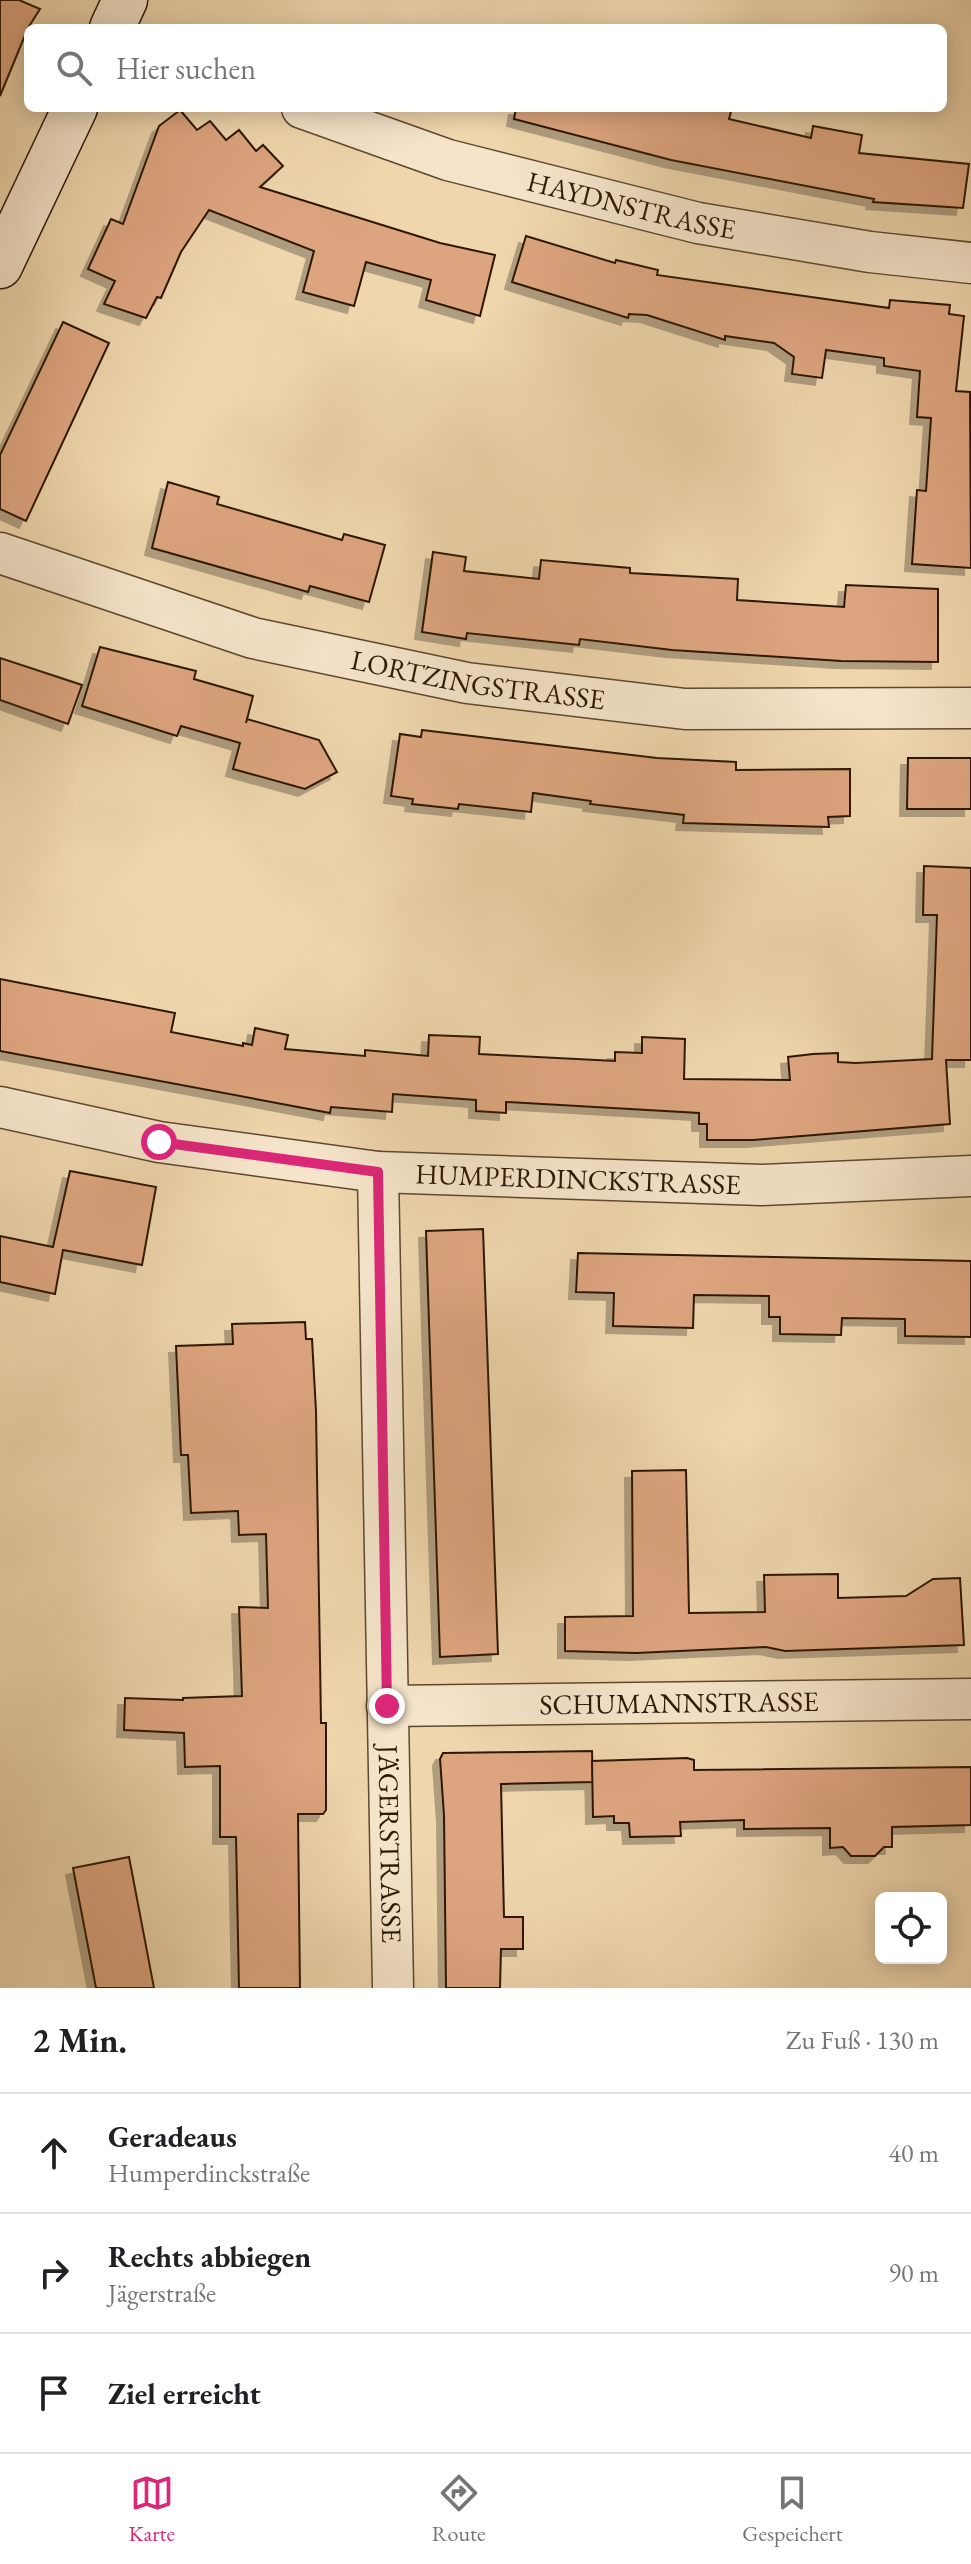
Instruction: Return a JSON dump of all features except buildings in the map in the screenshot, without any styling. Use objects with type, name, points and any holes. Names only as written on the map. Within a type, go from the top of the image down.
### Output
[{"type":"main road","points":[[114,24],[125,0]]},
{"type":"main road","points":[[0,266],[73,112]]},
{"type":"street","name":"HAYDNSTRASSE","points":[[313,112],[448,160],[698,223],[870,252],[971,263]]},
{"type":"street","name":"LORTZINGSTRASSE","points":[[0,553],[253,638],[467,683],[685,709],[971,708]]},
{"type":"street","name":"HUMPERDINCKSTRASSE","points":[[0,1107],[159,1142],[378,1172],[762,1185],[971,1176]]},
{"type":"street","name":"JÄGERSTRASSE","points":[[378,1172],[393,1988]]},
{"type":"street","name":"SCHUMANNSTRASSE","points":[[387,1706],[971,1699]]},
{"type":"route","points":[[159,1142],[378,1172],[387,1706]]}]
